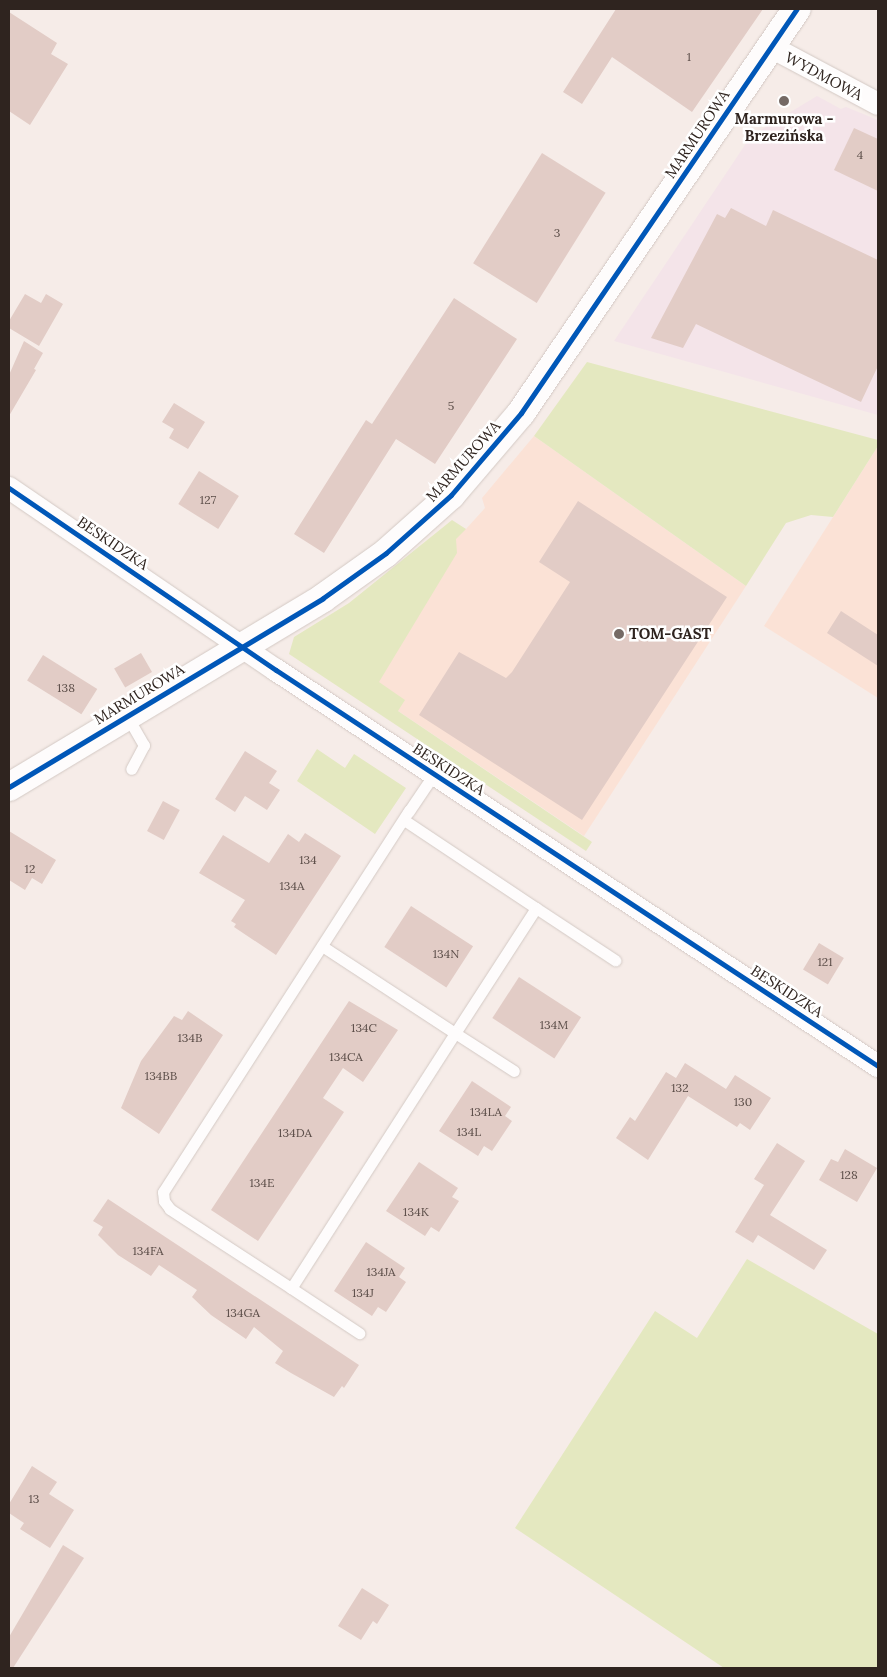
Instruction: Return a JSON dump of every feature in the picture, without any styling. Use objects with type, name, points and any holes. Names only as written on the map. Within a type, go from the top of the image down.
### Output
[{"type":"street","name":"MARMUROWA","points":[[9,787],[323,598],[386,553],[428,517],[482,462],[548,375],[797,9]]},
{"type":"street","name":"WYDMOWA","points":[[771,47],[878,104]]},
{"type":"street","name":"BESKIDZKA","points":[[9,488],[434,774],[878,1066]]},
{"type":"lane","points":[[127,716],[144,745],[131,769]]},
{"type":"lane","points":[[359,1333],[170,1209],[164,1201],[163,1192],[434,774]]},
{"type":"lane","points":[[404,820],[615,960]]},
{"type":"lane","points":[[291,1288],[536,908]]},
{"type":"lane","points":[[322,946],[514,1071]]},
{"type":"shaded area","points":[[817,96],[841,109],[846,107],[878,120],[878,415],[614,341],[751,136]]},
{"type":"shaded area","points":[[534,436],[746,586],[584,836],[312,653],[457,525],[466,529],[485,508],[482,498]]},
{"type":"shaded area","points":[[878,446],[878,698],[764,626]]},
{"type":"green space","points":[[587,362],[878,440],[878,446],[833,517],[811,515],[786,523],[746,586],[534,436]]},
{"type":"green space","points":[[452,520],[466,529],[456,539],[457,553],[379,682],[405,700],[398,711],[592,842],[586,851],[289,654],[294,637],[349,603]]},
{"type":"green space","points":[[317,749],[345,768],[354,754],[406,788],[375,834],[297,781]]},
{"type":"green space","points":[[747,1259],[878,1334],[878,1668],[724,1668],[515,1528],[655,1311],[697,1338]]},
{"type":"building","points":[[616,9],[763,9],[692,112],[612,57],[582,104],[563,92]]},
{"type":"building","points":[[9,12],[57,43],[51,54],[68,64],[30,125],[9,111]]},
{"type":"building","points":[[854,128],[878,139],[878,191],[834,170]]},
{"type":"building","points":[[542,153],[606,193],[537,303],[473,263]]},
{"type":"building","points":[[731,208],[766,226],[773,210],[878,260],[878,366],[861,402],[696,324],[683,348],[651,338],[717,214],[725,218]]},
{"type":"building","points":[[25,294],[41,303],[46,294],[63,304],[39,346],[9,328],[9,321]]},
{"type":"building","points":[[454,298],[517,339],[435,464],[396,439],[324,553],[294,534],[366,420],[372,424]]},
{"type":"building","points":[[24,341],[43,353],[34,369],[36,370],[9,416],[9,375]]},
{"type":"building","points":[[174,403],[205,422],[188,449],[169,438],[174,429],[162,422]]},
{"type":"building","points":[[199,471],[239,496],[218,529],[178,504]]},
{"type":"building","name":"TOM-GAST","points":[[578,501],[727,597],[582,820],[419,715],[459,652],[506,678],[512,672],[570,582],[539,562]]},
{"type":"building","points":[[841,611],[878,635],[878,666],[827,633]]},
{"type":"building","points":[[141,653],[152,672],[125,688],[114,668]]},
{"type":"building","points":[[43,655],[97,689],[81,714],[27,680]]},
{"type":"building","points":[[245,751],[277,771],[269,783],[280,790],[267,810],[245,796],[235,812],[215,799]]},
{"type":"building","points":[[163,801],[180,810],[164,840],[147,831]]},
{"type":"building","points":[[9,831],[56,860],[42,884],[32,878],[25,890],[9,880]]},
{"type":"building","points":[[305,833],[341,856],[276,955],[234,927],[236,924],[231,921],[245,900],[199,873],[223,835],[269,863],[288,834],[299,842]]},
{"type":"building","points":[[411,906],[473,946],[446,987],[384,947]]},
{"type":"building","points":[[819,943],[844,958],[828,985],[803,970]]},
{"type":"building","points":[[519,977],[581,1017],[554,1058],[492,1018]]},
{"type":"building","points":[[349,1001],[398,1030],[363,1082],[343,1068],[323,1098],[344,1112],[258,1241],[211,1210]]},
{"type":"building","points":[[188,1011],[223,1035],[159,1134],[121,1108],[141,1061],[174,1016],[182,1020]]},
{"type":"building","points":[[685,1063],[726,1089],[735,1075],[771,1098],[750,1130],[740,1123],[737,1127],[688,1096],[648,1160],[616,1138],[630,1117],[635,1121],[666,1072],[676,1078]]},
{"type":"building","points":[[472,1081],[511,1107],[505,1116],[512,1121],[492,1151],[484,1146],[478,1156],[439,1131]]},
{"type":"building","points":[[777,1143],[805,1161],[770,1215],[827,1250],[814,1270],[758,1235],[753,1243],[735,1232],[764,1185],[754,1179]]},
{"type":"building","points":[[845,1149],[877,1168],[857,1202],[819,1180],[831,1159],[838,1162]]},
{"type":"building","points":[[419,1162],[458,1188],[452,1197],[459,1201],[439,1232],[431,1227],[425,1236],[386,1211]]},
{"type":"building","points":[[108,1199],[359,1365],[344,1388],[342,1386],[334,1397],[291,1373],[275,1363],[283,1351],[254,1327],[246,1339],[211,1315],[192,1297],[197,1290],[159,1265],[151,1276],[118,1255],[98,1235],[103,1227],[93,1221]]},
{"type":"building","points":[[366,1242],[405,1268],[399,1277],[406,1282],[386,1312],[378,1307],[372,1316],[334,1291]]},
{"type":"building","points":[[32,1466],[57,1482],[49,1494],[74,1510],[50,1548],[20,1529],[24,1523],[9,1513],[9,1504]]},
{"type":"building","points":[[63,1545],[84,1558],[13,1668],[9,1668],[9,1637]]},
{"type":"building","points":[[362,1588],[389,1605],[377,1624],[373,1621],[361,1640],[338,1626]]},
{"type":"cycle path","points":[[9,787],[323,598],[386,553],[451,495],[521,413],[797,9]]},
{"type":"cycle path","points":[[9,488],[276,670],[878,1066]]},
{"type":"place","name":"Marmurowa - Brzezińska","points":[[784,101]]},
{"type":"place","name":"TOM-GAST","points":[[619,634]]}]
